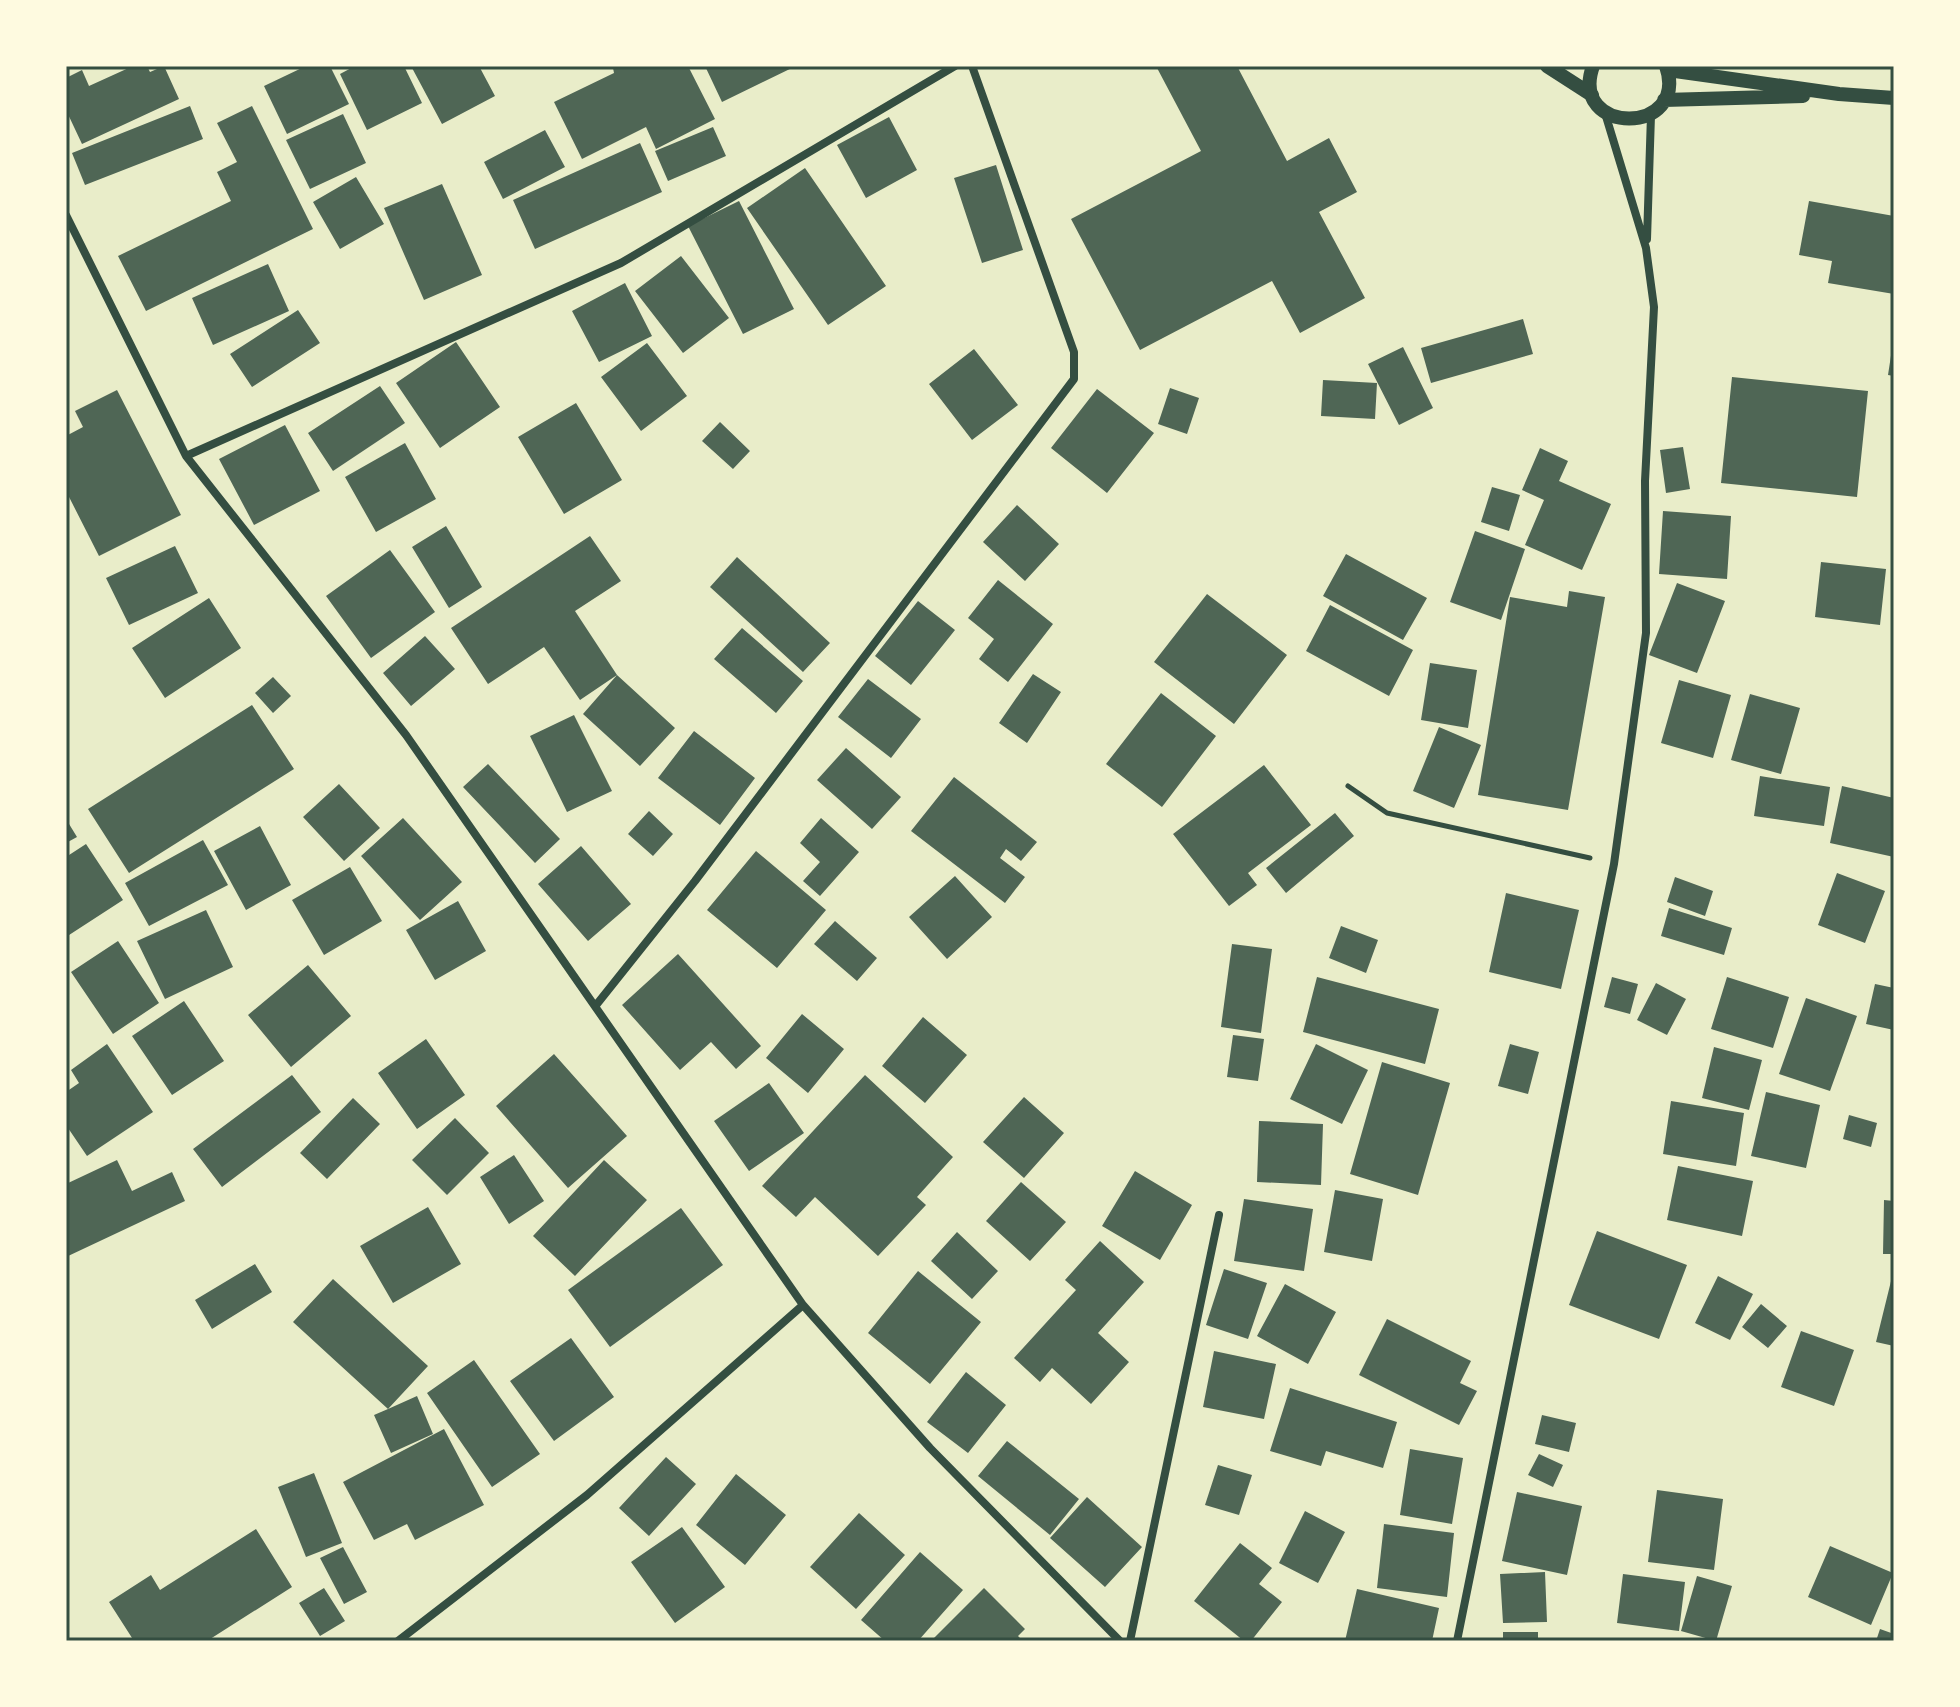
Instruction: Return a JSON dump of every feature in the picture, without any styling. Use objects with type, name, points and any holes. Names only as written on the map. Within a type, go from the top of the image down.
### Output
[{"type":"street","points":[[186,456],[621,263],[955,66]]},
{"type":"street","points":[[597,1004],[704,869],[1074,379],[1074,352],[972,66]]},
{"type":"street","points":[[1457,1641],[1614,864],[1646,633],[1645,481],[1654,307],[1646,248],[1605,113],[1592,95],[1547,66]]},
{"type":"street","points":[[1592,95],[1593,66]]},
{"type":"street","points":[[1605,113],[1620,120],[1636,120],[1651,115],[1664,100],[1669,86],[1667,68],[1839,94],[1894,98]]},
{"type":"street","points":[[1664,100],[1839,94]]},
{"type":"street","points":[[1646,248],[1651,115]]},
{"type":"street","points":[[66,215],[186,456],[406,735],[597,1004],[803,1305],[930,1448],[1120,1641]]},
{"type":"street","points":[[1130,1641],[1219,1215]]},
{"type":"street","points":[[398,1641],[587,1495],[803,1305]]},
{"type":"path","points":[[1348,786],[1387,813],[1614,864]]},
{"type":"building","points":[[133,66],[147,66],[150,72],[164,66],[179,99],[82,144],[66,110],[66,78],[82,70],[89,86]]},
{"type":"building","points":[[306,66],[330,66],[349,104],[287,134],[264,86]]},
{"type":"building","points":[[355,66],[404,66],[422,103],[367,130],[340,74]]},
{"type":"building","points":[[411,66],[479,66],[495,96],[442,124]]},
{"type":"building","points":[[688,66],[715,119],[656,149],[646,127],[582,159],[554,102],[614,73],[613,68]]},
{"type":"building","points":[[705,66],[796,66],[722,102]]},
{"type":"building","points":[[1156,66],[1237,66],[1287,161],[1329,138],[1357,192],[1319,212],[1365,298],[1300,333],[1272,281],[1140,350],[1071,219],[1201,151]]},
{"type":"building","points":[[190,106],[203,139],[85,185],[72,153]]},
{"type":"building","points":[[252,106],[313,229],[146,311],[118,256],[231,201],[217,172],[237,162],[217,123]]},
{"type":"building","points":[[343,114],[366,163],[310,189],[286,140]]},
{"type":"building","points":[[889,117],[917,170],[866,198],[837,145]]},
{"type":"building","points":[[713,127],[726,156],[668,181],[655,151]]},
{"type":"building","points":[[545,130],[565,167],[503,199],[484,162]]},
{"type":"building","points":[[640,143],[662,192],[535,249],[513,200]]},
{"type":"building","points":[[996,165],[1023,250],[982,263],[954,178]]},
{"type":"building","points":[[805,168],[886,286],[828,325],[747,208]]},
{"type":"building","points":[[356,177],[384,224],[340,249],[313,202]]},
{"type":"building","points":[[442,184],[482,275],[424,300],[384,208]]},
{"type":"building","points":[[739,201],[794,309],[743,334],[688,226]]},
{"type":"building","points":[[1809,201],[1894,216],[1894,294],[1828,283],[1832,261],[1799,255]]},
{"type":"building","points":[[681,256],[729,318],[683,353],[635,291]]},
{"type":"building","points":[[268,264],[289,311],[213,345],[192,298]]},
{"type":"building","points":[[625,283],[652,336],[599,362],[572,311]]},
{"type":"building","points":[[298,310],[320,343],[252,387],[230,354]]},
{"type":"building","points":[[1523,319],[1533,354],[1431,383],[1421,348]]},
{"type":"building","points":[[456,342],[500,407],[440,448],[396,383]]},
{"type":"building","points":[[647,343],[687,396],[641,431],[601,377]]},
{"type":"building","points":[[1403,347],[1433,408],[1399,425],[1368,364]]},
{"type":"building","points":[[974,349],[1018,405],[972,440],[929,384]]},
{"type":"building","points":[[1894,349],[1894,376],[1888,375]]},
{"type":"building","points":[[1732,377],[1868,391],[1857,497],[1721,483]]},
{"type":"building","points":[[1323,380],[1377,383],[1375,419],[1321,416]]},
{"type":"building","points":[[380,386],[405,423],[333,471],[308,433]]},
{"type":"building","points":[[1170,388],[1199,398],[1187,434],[1158,424]]},
{"type":"building","points":[[1097,389],[1154,433],[1107,493],[1051,448]]},
{"type":"building","points":[[117,390],[181,515],[99,556],[66,491],[66,436],[83,427],[75,411]]},
{"type":"building","points":[[576,403],[622,480],[564,514],[518,437]]},
{"type":"building","points":[[720,422],[750,451],[733,469],[702,441]]},
{"type":"building","points":[[285,425],[320,491],[254,525],[219,459]]},
{"type":"building","points":[[405,443],[436,499],[376,532],[345,477]]},
{"type":"building","points":[[1683,447],[1690,489],[1666,493],[1660,450]]},
{"type":"building","points":[[1540,448],[1568,461],[1559,481],[1611,504],[1582,570],[1525,545],[1544,500],[1522,490]]},
{"type":"building","points":[[1492,487],[1520,495],[1509,531],[1481,522]]},
{"type":"building","points":[[1017,505],[1059,544],[1025,581],[983,542]]},
{"type":"building","points":[[1663,511],[1731,516],[1727,579],[1659,574]]},
{"type":"building","points":[[446,526],[482,587],[449,608],[412,547]]},
{"type":"building","points":[[1475,531],[1525,549],[1501,620],[1450,602]]},
{"type":"building","points":[[590,536],[621,581],[575,611],[617,675],[580,700],[544,647],[488,684],[451,628]]},
{"type":"building","points":[[175,546],[198,593],[129,625],[106,578]]},
{"type":"building","points":[[390,550],[435,612],[371,658],[326,596]]},
{"type":"building","points":[[1346,554],[1427,598],[1403,640],[1323,596]]},
{"type":"building","points":[[737,557],[830,643],[803,672],[710,587]]},
{"type":"building","points":[[1821,562],[1886,569],[1880,625],[1815,617]]},
{"type":"building","points":[[998,580],[1053,624],[1008,682],[979,659],[994,639],[968,618]]},
{"type":"building","points":[[1677,583],[1725,601],[1697,673],[1649,655]]},
{"type":"building","points":[[1569,591],[1605,597],[1568,810],[1478,795],[1510,597],[1567,607]]},
{"type":"building","points":[[1207,594],[1287,655],[1234,724],[1154,662]]},
{"type":"building","points":[[209,598],[241,648],[165,698],[132,648]]},
{"type":"building","points":[[918,601],[955,630],[911,685],[875,656]]},
{"type":"building","points":[[1330,605],[1413,650],[1389,696],[1306,651]]},
{"type":"building","points":[[742,628],[803,681],[776,713],[714,659]]},
{"type":"building","points":[[425,636],[455,669],[411,706],[383,673]]},
{"type":"building","points":[[1430,663],[1477,670],[1468,728],[1421,720]]},
{"type":"building","points":[[1033,674],[1061,692],[1027,743],[999,723]]},
{"type":"building","points":[[617,675],[675,728],[640,766],[583,714]]},
{"type":"building","points":[[273,677],[291,696],[273,713],[255,693]]},
{"type":"building","points":[[868,679],[921,719],[891,758],[838,717]]},
{"type":"building","points":[[1679,680],[1731,695],[1713,758],[1661,743]]},
{"type":"building","points":[[1161,693],[1216,736],[1162,807],[1106,764]]},
{"type":"building","points":[[1750,694],[1800,708],[1781,774],[1731,760]]},
{"type":"building","points":[[252,705],[294,769],[129,873],[88,809]]},
{"type":"building","points":[[574,715],[612,791],[567,812],[530,736]]},
{"type":"building","points":[[1439,727],[1481,745],[1454,808],[1413,791]]},
{"type":"building","points":[[694,731],[755,778],[720,825],[658,778]]},
{"type":"building","points":[[846,748],[901,797],[872,829],[817,780]]},
{"type":"building","points":[[488,764],[560,839],[535,863],[463,787]]},
{"type":"building","points":[[1264,765],[1311,825],[1248,873],[1257,885],[1229,906],[1173,834]]},
{"type":"building","points":[[1760,776],[1830,787],[1824,826],[1754,816]]},
{"type":"building","points":[[954,777],[1037,842],[1021,861],[1006,849],[1000,858],[1025,877],[1005,903],[911,831]]},
{"type":"building","points":[[339,784],[380,828],[344,861],[303,817]]},
{"type":"building","points":[[1842,786],[1894,798],[1894,857],[1830,843]]},
{"type":"building","points":[[649,811],[673,834],[653,856],[628,834]]},
{"type":"building","points":[[1335,813],[1354,836],[1286,893],[1266,868]]},
{"type":"building","points":[[403,818],[462,882],[420,920],[361,856]]},
{"type":"building","points":[[821,818],[859,852],[820,896],[803,881],[820,862],[800,843]]},
{"type":"building","points":[[66,819],[77,837],[66,843]]},
{"type":"building","points":[[260,826],[291,885],[246,910],[214,851]]},
{"type":"building","points":[[203,840],[228,885],[149,926],[125,883]]},
{"type":"building","points":[[86,844],[123,900],[66,937],[66,857]]},
{"type":"building","points":[[581,846],[631,904],[588,941],[538,884]]},
{"type":"building","points":[[756,851],[826,910],[777,968],[707,910]]},
{"type":"building","points":[[350,867],[382,921],[324,955],[292,900]]},
{"type":"building","points":[[1837,873],[1885,891],[1865,943],[1818,925]]},
{"type":"building","points":[[955,876],[992,917],[947,959],[909,917]]},
{"type":"building","points":[[1675,877],[1713,891],[1705,916],[1667,902]]},
{"type":"building","points":[[1506,893],[1579,910],[1561,989],[1489,972]]},
{"type":"building","points":[[458,901],[486,951],[435,980],[406,930]]},
{"type":"building","points":[[1669,908],[1732,928],[1724,955],[1661,936]]},
{"type":"building","points":[[206,910],[233,967],[165,999],[137,941]]},
{"type":"building","points":[[835,921],[877,958],[857,981],[814,944]]},
{"type":"building","points":[[1341,926],[1378,940],[1366,973],[1329,958]]},
{"type":"building","points":[[118,941],[159,1003],[113,1034],[71,972]]},
{"type":"building","points":[[1232,944],[1272,949],[1261,1033],[1221,1027]]},
{"type":"building","points":[[678,954],[761,1046],[736,1069],[711,1042],[680,1070],[622,1005]]},
{"type":"building","points":[[308,965],[351,1016],[291,1067],[248,1015]]},
{"type":"building","points":[[1317,977],[1439,1009],[1425,1064],[1303,1032]]},
{"type":"building","points":[[1612,977],[1638,984],[1630,1014],[1604,1007]]},
{"type":"building","points":[[1727,977],[1789,997],[1773,1048],[1711,1029]]},
{"type":"building","points":[[1656,983],[1686,999],[1667,1035],[1637,1020]]},
{"type":"building","points":[[1875,984],[1894,988],[1894,1030],[1866,1024]]},
{"type":"building","points":[[1806,998],[1857,1016],[1830,1091],[1779,1074]]},
{"type":"building","points":[[184,1001],[224,1061],[172,1095],[132,1036]]},
{"type":"building","points":[[802,1014],[844,1049],[808,1093],[766,1058]]},
{"type":"building","points":[[923,1017],[967,1055],[925,1103],[882,1066]]},
{"type":"building","points":[[1233,1035],[1264,1039],[1258,1081],[1227,1077]]},
{"type":"building","points":[[426,1039],[465,1095],[417,1129],[378,1073]]},
{"type":"building","points":[[107,1044],[153,1112],[87,1156],[66,1125],[66,1092],[79,1083],[71,1070]]},
{"type":"building","points":[[1316,1044],[1368,1070],[1342,1124],[1290,1099]]},
{"type":"building","points":[[1510,1044],[1539,1052],[1528,1094],[1498,1086]]},
{"type":"building","points":[[1714,1047],[1762,1060],[1749,1110],[1702,1098]]},
{"type":"building","points":[[554,1054],[627,1136],[568,1188],[496,1106]]},
{"type":"building","points":[[1382,1062],[1450,1083],[1418,1195],[1350,1174]]},
{"type":"building","points":[[292,1075],[321,1112],[222,1187],[193,1149]]},
{"type":"building","points":[[865,1075],[953,1157],[917,1197],[926,1205],[878,1256],[815,1197],[796,1217],[762,1186]]},
{"type":"building","points":[[769,1083],[804,1133],[749,1171],[714,1121]]},
{"type":"building","points":[[1766,1092],[1820,1105],[1806,1168],[1751,1156]]},
{"type":"building","points":[[1024,1097],[1064,1133],[1024,1178],[983,1142]]},
{"type":"building","points":[[353,1098],[380,1124],[327,1179],[300,1153]]},
{"type":"building","points":[[1671,1101],[1744,1113],[1736,1166],[1663,1154]]},
{"type":"building","points":[[1849,1115],[1877,1123],[1871,1147],[1843,1139]]},
{"type":"building","points":[[455,1118],[489,1153],[447,1195],[412,1160]]},
{"type":"building","points":[[1259,1121],[1323,1124],[1321,1185],[1257,1182]]},
{"type":"building","points":[[514,1155],[544,1201],[509,1224],[480,1177]]},
{"type":"building","points":[[117,1160],[132,1191],[172,1172],[185,1201],[66,1257],[66,1184]]},
{"type":"building","points":[[604,1160],[647,1200],[575,1276],[533,1236]]},
{"type":"building","points":[[1678,1166],[1753,1181],[1742,1236],[1667,1220]]},
{"type":"building","points":[[1135,1171],[1192,1205],[1160,1260],[1102,1226]]},
{"type":"building","points":[[1021,1182],[1066,1222],[1030,1261],[986,1221]]},
{"type":"building","points":[[1335,1190],[1383,1199],[1372,1261],[1324,1252]]},
{"type":"building","points":[[1244,1199],[1313,1209],[1304,1271],[1234,1261]]},
{"type":"building","points":[[1884,1200],[1894,1201],[1894,1254],[1883,1254]]},
{"type":"building","points":[[428,1207],[461,1264],[393,1303],[360,1246]]},
{"type":"building","points":[[681,1208],[723,1265],[610,1347],[568,1290]]},
{"type":"building","points":[[1597,1231],[1687,1265],[1659,1339],[1569,1305]]},
{"type":"building","points":[[957,1232],[998,1271],[972,1299],[931,1261]]},
{"type":"building","points":[[1100,1241],[1144,1282],[1098,1333],[1129,1362],[1091,1404],[1052,1368],[1040,1382],[1014,1358],[1076,1290],[1065,1280]]},
{"type":"building","points":[[255,1264],[272,1292],[212,1329],[195,1300]]},
{"type":"building","points":[[1224,1269],[1267,1283],[1248,1339],[1206,1325]]},
{"type":"building","points":[[918,1271],[981,1322],[930,1384],[868,1333]]},
{"type":"building","points":[[1894,1273],[1894,1346],[1876,1342]]},
{"type":"building","points":[[1718,1276],[1753,1294],[1730,1340],[1695,1323]]},
{"type":"building","points":[[333,1279],[428,1366],[388,1409],[293,1322]]},
{"type":"building","points":[[1285,1284],[1336,1312],[1308,1364],[1257,1336]]},
{"type":"building","points":[[1761,1304],[1787,1326],[1768,1348],[1742,1327]]},
{"type":"building","points":[[1387,1319],[1471,1361],[1460,1383],[1477,1391],[1459,1425],[1359,1375]]},
{"type":"building","points":[[1801,1331],[1854,1350],[1834,1406],[1781,1387]]},
{"type":"building","points":[[571,1338],[614,1397],[554,1441],[510,1381]]},
{"type":"building","points":[[1214,1351],[1276,1364],[1264,1419],[1203,1407]]},
{"type":"building","points":[[474,1360],[540,1454],[492,1487],[427,1393]]},
{"type":"building","points":[[966,1372],[1006,1405],[968,1453],[927,1422]]},
{"type":"building","points":[[1290,1388],[1397,1422],[1383,1468],[1326,1451],[1321,1466],[1270,1451]]},
{"type":"building","points":[[417,1396],[433,1434],[391,1453],[374,1415]]},
{"type":"building","points":[[1542,1415],[1576,1423],[1569,1452],[1535,1444]]},
{"type":"building","points":[[444,1429],[484,1505],[415,1540],[407,1524],[374,1540],[343,1482]]},
{"type":"building","points":[[1007,1441],[1079,1499],[1050,1535],[978,1476]]},
{"type":"building","points":[[1410,1449],[1463,1458],[1452,1524],[1400,1515]]},
{"type":"building","points":[[1539,1454],[1563,1465],[1553,1487],[1528,1475]]},
{"type":"building","points":[[666,1457],[696,1484],[649,1536],[619,1508]]},
{"type":"building","points":[[1218,1465],[1252,1475],[1239,1515],[1205,1505]]},
{"type":"building","points":[[314,1473],[342,1543],[306,1557],[278,1487]]},
{"type":"building","points":[[736,1474],[786,1515],[745,1565],[696,1525]]},
{"type":"building","points":[[1657,1490],[1723,1499],[1714,1570],[1648,1562]]},
{"type":"building","points":[[1517,1492],[1582,1506],[1567,1575],[1502,1561]]},
{"type":"building","points":[[1087,1497],[1142,1547],[1105,1587],[1050,1538]]},
{"type":"building","points":[[1305,1511],[1345,1532],[1318,1583],[1279,1563]]},
{"type":"building","points":[[859,1513],[905,1555],[856,1609],[810,1567]]},
{"type":"building","points":[[1384,1524],[1454,1533],[1447,1597],[1377,1588]]},
{"type":"building","points":[[682,1527],[725,1587],[675,1623],[631,1562]]},
{"type":"building","points":[[256,1529],[292,1587],[207,1641],[134,1641],[109,1602],[151,1575],[160,1590]]},
{"type":"building","points":[[1240,1543],[1272,1568],[1259,1584],[1282,1602],[1251,1641],[1244,1641],[1194,1601]]},
{"type":"building","points":[[1830,1546],[1893,1573],[1871,1625],[1808,1597]]},
{"type":"building","points":[[343,1547],[367,1592],[344,1604],[320,1558]]},
{"type":"building","points":[[920,1552],[963,1590],[918,1641],[885,1641],[861,1620]]},
{"type":"building","points":[[1545,1572],[1547,1622],[1503,1623],[1500,1574]]},
{"type":"building","points":[[1623,1574],[1685,1582],[1679,1631],[1617,1623]]},
{"type":"building","points":[[1697,1576],[1732,1586],[1716,1641],[1681,1631]]},
{"type":"building","points":[[324,1588],[345,1621],[320,1636],[299,1603]]},
{"type":"building","points":[[984,1588],[1025,1629],[1018,1636],[1023,1641],[931,1641]]},
{"type":"building","points":[[1357,1589],[1439,1608],[1432,1641],[1345,1641]]},
{"type":"building","points":[[1880,1629],[1894,1634],[1894,1641],[1876,1641]]},
{"type":"building","points":[[1503,1632],[1538,1632],[1538,1641],[1503,1641]]}]
